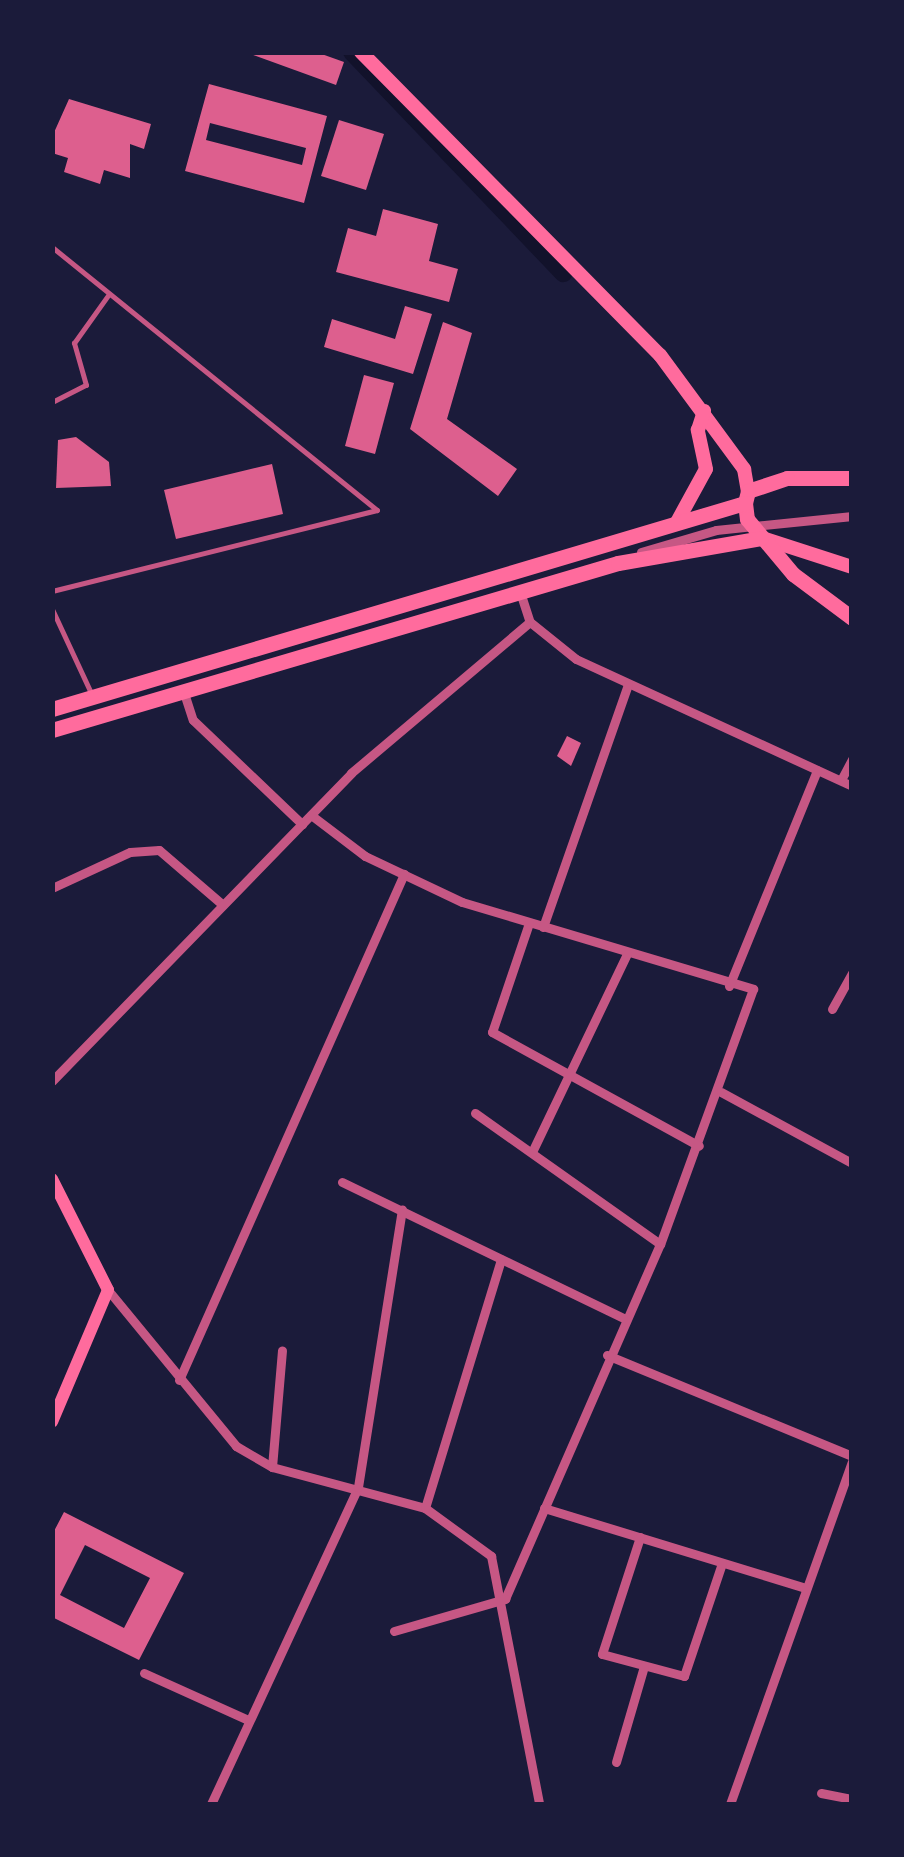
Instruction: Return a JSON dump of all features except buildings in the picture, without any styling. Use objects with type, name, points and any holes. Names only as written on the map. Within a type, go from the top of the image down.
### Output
[{"type":"highway","points":[[52,709],[678,522],[818,474],[852,478]]},
{"type":"highway","points":[[747,497],[761,538],[852,618]]},
{"type":"highway","points":[[52,726],[184,693],[618,563],[761,538]]},
{"type":"main road","points":[[361,52],[704,411],[747,497]]},
{"type":"main road","points":[[678,522],[706,469],[698,430],[704,411]]},
{"type":"main road","points":[[761,538],[852,567]]},
{"type":"main road","points":[[52,1179],[108,1290],[52,1422]]},
{"type":"street","points":[[52,726],[716,530],[852,516]]},
{"type":"street","points":[[521,595],[530,622],[628,684],[852,786]]},
{"type":"street","points":[[52,1081],[310,814],[530,622]]},
{"type":"street","points":[[543,928],[628,684]]},
{"type":"street","points":[[184,693],[192,720],[302,824]]},
{"type":"street","points":[[841,780],[852,759]]},
{"type":"street","points":[[728,986],[817,770]]},
{"type":"street","points":[[310,814],[404,874],[543,928],[728,986],[753,988],[720,1092],[660,1244],[623,1318],[505,1599]]},
{"type":"street","points":[[52,888],[130,852],[159,850],[223,905]]},
{"type":"street","points":[[179,1380],[404,874]]},
{"type":"street","points":[[529,923],[488,1025],[576,1072],[699,1146]]},
{"type":"street","points":[[532,1152],[576,1072],[627,954]]},
{"type":"street","points":[[832,1009],[852,973]]},
{"type":"street","points":[[720,1092],[852,1164]]},
{"type":"street","points":[[475,1113],[660,1244]]},
{"type":"street","points":[[342,1182],[623,1318]]},
{"type":"street","points":[[211,1804],[358,1487],[402,1209]]},
{"type":"street","points":[[425,1508],[501,1259]]},
{"type":"street","points":[[108,1290],[236,1446],[272,1467],[425,1508],[491,1556],[505,1599],[539,1804]]},
{"type":"street","points":[[272,1467],[282,1350]]},
{"type":"street","points":[[608,1355],[852,1459],[730,1804]]},
{"type":"street","points":[[544,1508],[806,1588]]},
{"type":"street","points":[[640,1537],[602,1654],[684,1676],[722,1562]]},
{"type":"street","points":[[394,1631],[505,1599]]},
{"type":"street","points":[[616,1762],[644,1666]]},
{"type":"street","points":[[144,1674],[248,1720]]},
{"type":"street","points":[[821,1793],[852,1798]]},
{"type":"lane","points":[[52,246],[376,510],[52,591]]},
{"type":"lane","points":[[52,402],[86,385],[74,343],[109,294]]},
{"type":"lane","points":[[52,608],[94,698]]},
{"type":"waterway","points":[[352,52],[563,273]]}]
